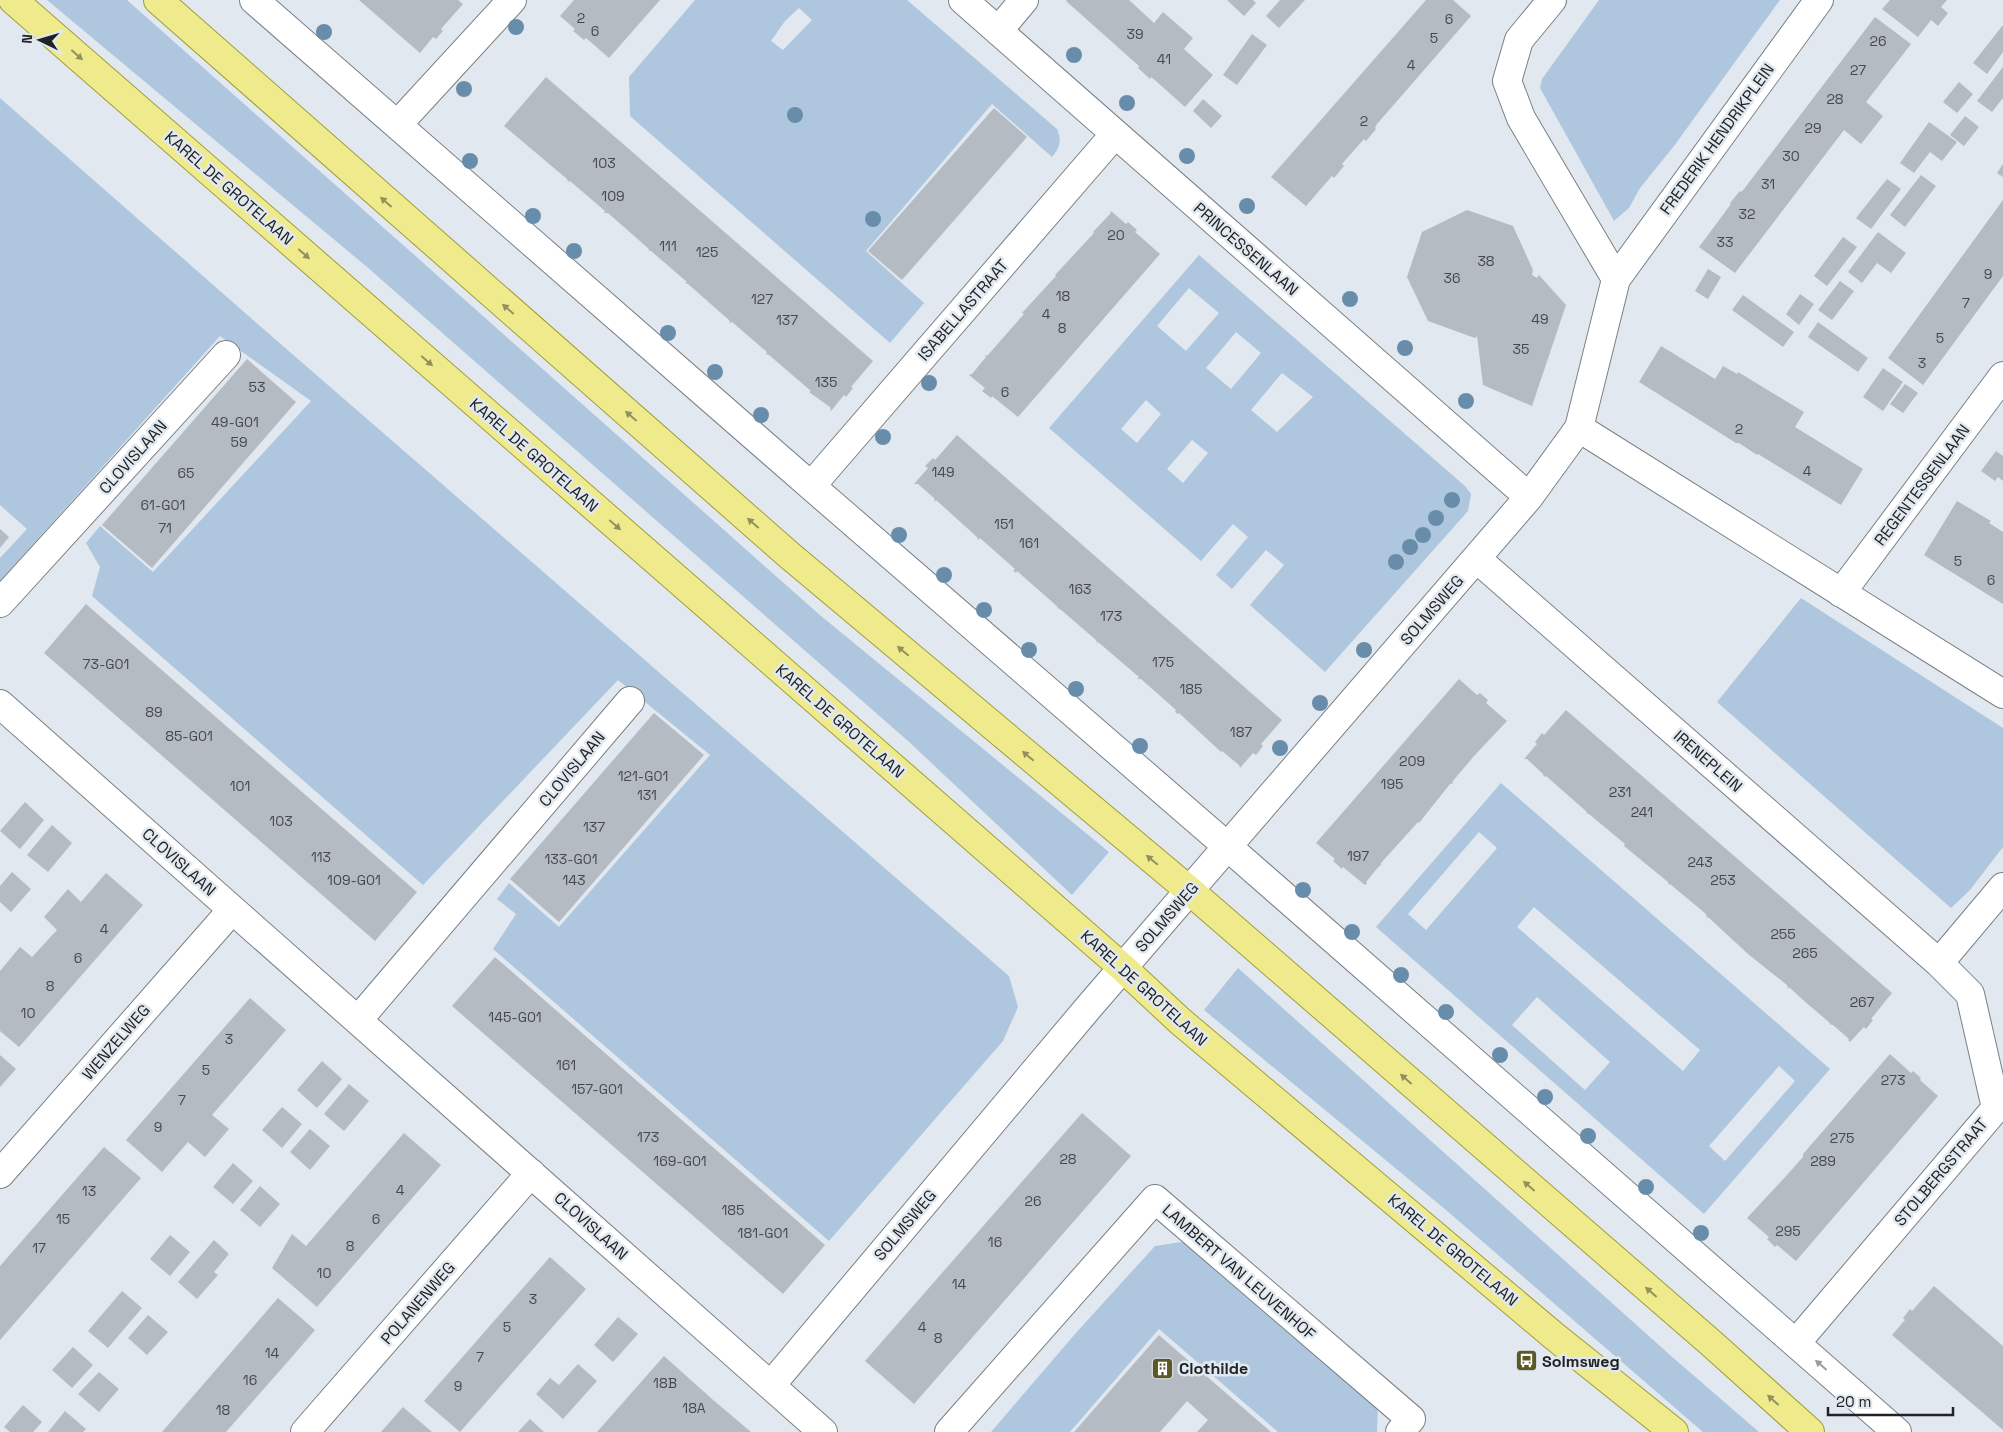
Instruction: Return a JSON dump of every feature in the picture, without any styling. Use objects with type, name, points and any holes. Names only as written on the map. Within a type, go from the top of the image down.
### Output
[{"type":"main road","name":"KAREL DE GROTELAAN","points":[[13,0],[1123,968],[1180,1021],[1554,1336],[1674,1432]]},
{"type":"main road","points":[[158,0],[789,555],[1190,891],[1711,1343],[1810,1432]]},
{"type":"street","points":[[254,0],[1897,1432]]},
{"type":"street","points":[[398,124],[512,0]]},
{"type":"street","name":"PRINCESSENLAAN","points":[[963,0],[1529,497]]},
{"type":"street","points":[[998,30],[1024,0]]},
{"type":"street","points":[[1552,0],[1519,40],[1507,81],[1521,118],[1616,279]]},
{"type":"street","name":"FREDERIK HENDRIKPLEIN","points":[[1579,428],[1616,279],[1819,0]]},
{"type":"street","name":"ISABELLASTRAAT","points":[[811,486],[1116,134]]},
{"type":"street","name":"CLOVISLAAN","points":[[0,603],[226,355]]},
{"type":"street","name":"REGENTESSENLAAN","points":[[1841,593],[2003,376]]},
{"type":"street","points":[[1529,497],[1579,428],[2003,694]]},
{"type":"street","name":"SOLMSWEG","points":[[770,1385],[1123,968],[1529,497]]},
{"type":"street","name":"IRENEPLEIN","points":[[1477,559],[1939,964]]},
{"type":"street","name":"CLOVISLAAN","points":[[358,1020],[630,701]]},
{"type":"street","name":"CLOVISLAAN","points":[[0,704],[823,1432]]},
{"type":"street","points":[[1939,964],[2003,887]]},
{"type":"street","name":"WENZELWEG","points":[[0,1174],[232,910]]},
{"type":"street","name":"STOLBERGSTRAAT","points":[[1796,1343],[1996,1108],[1970,994],[1939,964]]},
{"type":"street","name":"POLANENWEG","points":[[305,1432],[531,1173]]},
{"type":"street","name":"LAMBERT VAN LEUVENHOF","points":[[949,1432],[1155,1199],[1411,1419],[1400,1432]]},
{"type":"shaded area","points":[[47,0],[127,0],[821,616],[1109,852],[1072,895],[908,741],[367,267]]},
{"type":"shaded area","points":[[695,0],[907,0],[1057,129],[1059,144],[1052,157],[992,104],[866,251],[924,303],[890,343],[630,116],[629,77]],"holes":[[[799,8],[812,20],[783,50],[771,41],[785,21]]]},
{"type":"shaded area","points":[[1599,0],[1780,0],[1674,146],[1640,188],[1629,208],[1614,221],[1540,88],[1542,79]]},
{"type":"shaded area","points":[[0,98],[1009,976],[1018,1007],[1003,1041],[829,1241],[493,949],[516,914],[497,899],[509,883],[559,927],[710,755],[618,680],[423,885],[92,596],[100,567],[86,543],[100,526],[153,572],[311,401],[220,336],[0,581],[0,558],[27,529],[0,505]]},
{"type":"shaded area","points":[[1199,255],[1465,486],[1471,494],[1468,511],[1325,672],[1250,605],[1284,565],[1266,550],[1232,589],[1216,575],[1248,537],[1233,524],[1201,561],[1049,428]],"holes":[[[1189,288],[1219,313],[1186,351],[1157,326]],[[1236,332],[1261,353],[1231,389],[1206,368]],[[1282,373],[1313,397],[1277,432],[1251,410]],[[1146,400],[1161,414],[1137,443],[1121,429]],[[1192,440],[1208,453],[1183,483],[1167,469]]]},
{"type":"shaded area","points":[[1801,598],[2003,728],[2003,847],[1970,890],[1951,908],[1717,702]]},
{"type":"shaded area","points":[[1501,783],[1830,1069],[1704,1214],[1376,927]],"holes":[[[1479,832],[1497,848],[1426,930],[1408,914]],[[1534,907],[1700,1050],[1683,1071],[1517,927]],[[1537,997],[1610,1062],[1585,1090],[1512,1025]],[[1779,1066],[1795,1081],[1725,1161],[1709,1146]]]},
{"type":"shaded area","points":[[1238,968],[1670,1355],[1759,1432],[1703,1432],[1446,1210],[1204,1010]]},
{"type":"shaded area","points":[[1188,1241],[1378,1404],[1377,1432],[1278,1432],[1159,1329],[1070,1432],[991,1432],[1075,1334],[1155,1246]]},
{"type":"building","points":[[359,0],[458,0],[463,4],[441,29],[443,31],[436,39],[433,37],[420,53]]},
{"type":"building","points":[[574,0],[660,0],[609,58],[586,38],[584,40],[573,31],[575,29],[560,16]]},
{"type":"building","points":[[1067,0],[1129,0],[1154,23],[1163,12],[1193,38],[1184,49],[1213,75],[1185,107],[1151,77],[1150,79],[1138,68],[1139,66]]},
{"type":"building","points":[[1227,0],[1253,0],[1256,3],[1244,16]]},
{"type":"building","points":[[1280,0],[1305,0],[1279,28],[1266,16]]},
{"type":"building","points":[[1426,0],[1453,0],[1471,16],[1377,124],[1376,129],[1366,141],[1364,139],[1342,164],[1344,166],[1334,178],[1332,176],[1306,206],[1271,177]]},
{"type":"building","points":[[1890,0],[1947,0],[1941,7],[1948,13],[1938,26],[1931,20],[1918,37],[1882,9]]},
{"type":"building","points":[[1875,17],[1911,44],[1866,102],[1883,116],[1861,144],[1844,130],[1735,273],[1699,247],[1730,203],[1744,189]]},
{"type":"building","points":[[2003,25],[2003,52],[1987,74],[1973,63]]},
{"type":"building","points":[[1252,34],[1267,45],[1237,85],[1223,75]]},
{"type":"building","points":[[2003,67],[2003,98],[1992,112],[1977,101]]},
{"type":"building","points":[[546,77],[873,361],[851,387],[853,388],[846,397],[844,395],[831,411],[830,407],[809,392],[811,391],[766,354],[767,352],[732,322],[730,323],[729,320],[685,283],[687,282],[648,250],[608,213],[604,213],[605,211],[570,181],[568,182],[567,179],[504,126]]},
{"type":"building","points":[[1959,82],[1973,94],[1957,113],[1943,102]]},
{"type":"building","points":[[1203,99],[1222,116],[1211,128],[1193,111]]},
{"type":"building","points":[[994,108],[1027,137],[902,280],[868,251]]},
{"type":"building","points":[[1965,116],[1979,127],[1964,146],[1950,135]]},
{"type":"building","points":[[1929,122],[1957,142],[1942,161],[1930,152],[1914,173],[1900,163]]},
{"type":"building","points":[[2003,164],[2003,177],[1997,173]]},
{"type":"building","points":[[1921,175],[1936,186],[1905,227],[1890,215]]},
{"type":"building","points":[[1887,179],[1901,189],[1871,229],[1856,218]]},
{"type":"building","points":[[2003,200],[2003,276],[1923,385],[1888,358]]},
{"type":"building","points":[[1467,210],[1513,226],[1533,270],[1532,275],[1537,278],[1539,275],[1566,305],[1532,406],[1483,385],[1477,336],[1475,338],[1428,321],[1407,277],[1422,232]]},
{"type":"building","points":[[1111,211],[1126,224],[1128,222],[1137,230],[1135,232],[1160,254],[1018,417],[992,396],[991,398],[982,391],[985,388],[969,375],[972,374],[985,356],[988,355],[1024,314],[1022,313],[1094,233]]},
{"type":"building","points":[[1878,232],[1906,253],[1891,273],[1877,263],[1862,283],[1848,272]]},
{"type":"building","points":[[1843,237],[1857,247],[1827,286],[1814,276]]},
{"type":"building","points":[[1708,269],[1721,277],[1708,299],[1695,291]]},
{"type":"building","points":[[1840,281],[1854,291],[1832,320],[1818,310]]},
{"type":"building","points":[[1800,294],[1814,304],[1799,325],[1786,314]]},
{"type":"building","points":[[1743,295],[1794,332],[1783,347],[1732,310]]},
{"type":"building","points":[[1818,322],[1868,358],[1858,372],[1808,337]]},
{"type":"building","points":[[1661,346],[1715,379],[1723,366],[1737,374],[1738,372],[1804,412],[1795,427],[1863,469],[1841,505],[1758,454],[1736,443],[1639,382]]},
{"type":"building","points":[[247,359],[296,402],[152,568],[102,525]]},
{"type":"building","points":[[1883,368],[1903,382],[1883,411],[1863,397]]},
{"type":"building","points":[[1905,384],[1918,393],[1903,413],[1890,404]]},
{"type":"building","points":[[957,435],[1282,720],[1261,744],[1263,746],[1256,755],[1253,753],[1240,768],[1239,765],[1221,752],[1179,713],[1175,712],[1176,710],[1141,679],[1137,679],[1139,677],[1097,643],[1096,640],[1057,608],[1017,571],[1016,573],[1013,570],[1015,569],[980,538],[978,540],[936,500],[935,502],[934,498],[918,484],[914,484],[928,468],[925,466],[933,458],[935,460]]},
{"type":"building","points":[[1996,451],[2003,456],[2003,481],[1998,477],[1995,481],[1981,471]]},
{"type":"building","points":[[1957,501],[1991,521],[1989,523],[2003,532],[2003,604],[1924,555]]},
{"type":"building","points":[[0,529],[9,537],[0,548]]},
{"type":"building","points":[[86,604],[417,892],[375,941],[44,653]]},
{"type":"building","points":[[1459,679],[1477,695],[1480,693],[1488,700],[1486,703],[1507,721],[1474,756],[1452,782],[1454,783],[1450,784],[1419,823],[1381,863],[1381,866],[1365,885],[1343,867],[1342,869],[1333,861],[1335,859],[1316,843]]},
{"type":"building","points":[[1566,710],[1892,993],[1871,1019],[1873,1020],[1866,1029],[1864,1027],[1850,1042],[1849,1039],[1833,1025],[1829,1024],[1789,987],[1788,989],[1787,985],[1707,918],[1706,914],[1669,885],[1668,882],[1586,813],[1546,776],[1544,777],[1527,759],[1524,759],[1537,744],[1535,742],[1542,733],[1544,735]]},
{"type":"building","points":[[654,713],[704,755],[559,922],[510,879]]},
{"type":"building","points":[[25,802],[44,820],[20,849],[0,831]]},
{"type":"building","points":[[52,825],[72,843],[48,872],[27,855]]},
{"type":"building","points":[[12,872],[31,889],[11,912],[0,902],[0,886]]},
{"type":"building","points":[[106,873],[143,905],[19,1047],[0,1031],[0,971],[20,947],[32,957],[57,930],[44,917],[68,889],[81,902]]},
{"type":"building","points":[[495,957],[825,1245],[783,1294],[452,1006]]},
{"type":"building","points":[[250,998],[286,1030],[212,1115],[229,1129],[205,1157],[188,1142],[162,1172],[126,1140]]},
{"type":"building","points":[[1890,1054],[1911,1073],[1913,1071],[1921,1078],[1920,1080],[1938,1096],[1796,1261],[1777,1245],[1775,1247],[1767,1239],[1769,1237],[1747,1218],[1803,1157],[1803,1154]]},
{"type":"building","points":[[0,1055],[16,1069],[0,1087]]},
{"type":"building","points":[[322,1061],[342,1079],[317,1108],[297,1090]]},
{"type":"building","points":[[349,1084],[369,1101],[344,1131],[324,1114]]},
{"type":"building","points":[[282,1107],[302,1124],[282,1148],[262,1130]]},
{"type":"building","points":[[1082,1113],[1131,1156],[914,1404],[865,1361]]},
{"type":"building","points":[[310,1129],[330,1146],[310,1170],[290,1152]]},
{"type":"building","points":[[404,1133],[441,1165],[317,1307],[272,1268],[292,1234],[306,1246]]},
{"type":"building","points":[[104,1147],[141,1178],[0,1340],[0,1266]]},
{"type":"building","points":[[233,1163],[253,1181],[233,1204],[213,1187]]},
{"type":"building","points":[[260,1186],[280,1204],[260,1227],[240,1210]]},
{"type":"building","points":[[170,1235],[190,1252],[170,1276],[150,1259]]},
{"type":"building","points":[[214,1240],[229,1254],[214,1272],[218,1275],[197,1299],[178,1282]]},
{"type":"building","points":[[550,1257],[586,1289],[460,1432],[424,1401]]},
{"type":"building","points":[[1934,1286],[2003,1346],[2003,1430],[1892,1335],[1905,1320],[1903,1318],[1910,1309],[1912,1311]]},
{"type":"building","points":[[122,1291],[142,1308],[108,1348],[88,1331]]},
{"type":"building","points":[[278,1298],[315,1330],[291,1358],[226,1432],[162,1432]]},
{"type":"building","points":[[148,1315],[168,1332],[147,1355],[128,1338]]},
{"type":"building","points":[[618,1317],[638,1334],[613,1362],[594,1345]]},
{"type":"building","name":"Clothilde","points":[[1159,1335],[1271,1432],[1197,1432],[1208,1420],[1187,1401],[1160,1432],[1074,1432]]},
{"type":"building","points":[[73,1347],[93,1365],[72,1388],[52,1370]]},
{"type":"building","points":[[664,1356],[712,1399],[751,1432],[597,1432]]},
{"type":"building","points":[[578,1364],[597,1381],[563,1419],[536,1394],[550,1378],[559,1385]]},
{"type":"building","points":[[99,1372],[119,1389],[99,1412],[78,1394]]},
{"type":"building","points":[[23,1405],[42,1422],[33,1432],[10,1432],[4,1427]]},
{"type":"building","points":[[403,1407],[432,1432],[381,1432]]},
{"type":"building","points":[[65,1411],[86,1429],[83,1432],[48,1432]]},
{"type":"building","points":[[530,1419],[544,1432],[518,1432]]},
{"type":"place","name":"Solmsweg","points":[[1526,1361]]},
{"type":"place","name":"Clothilde","points":[[1163,1368]]}]
